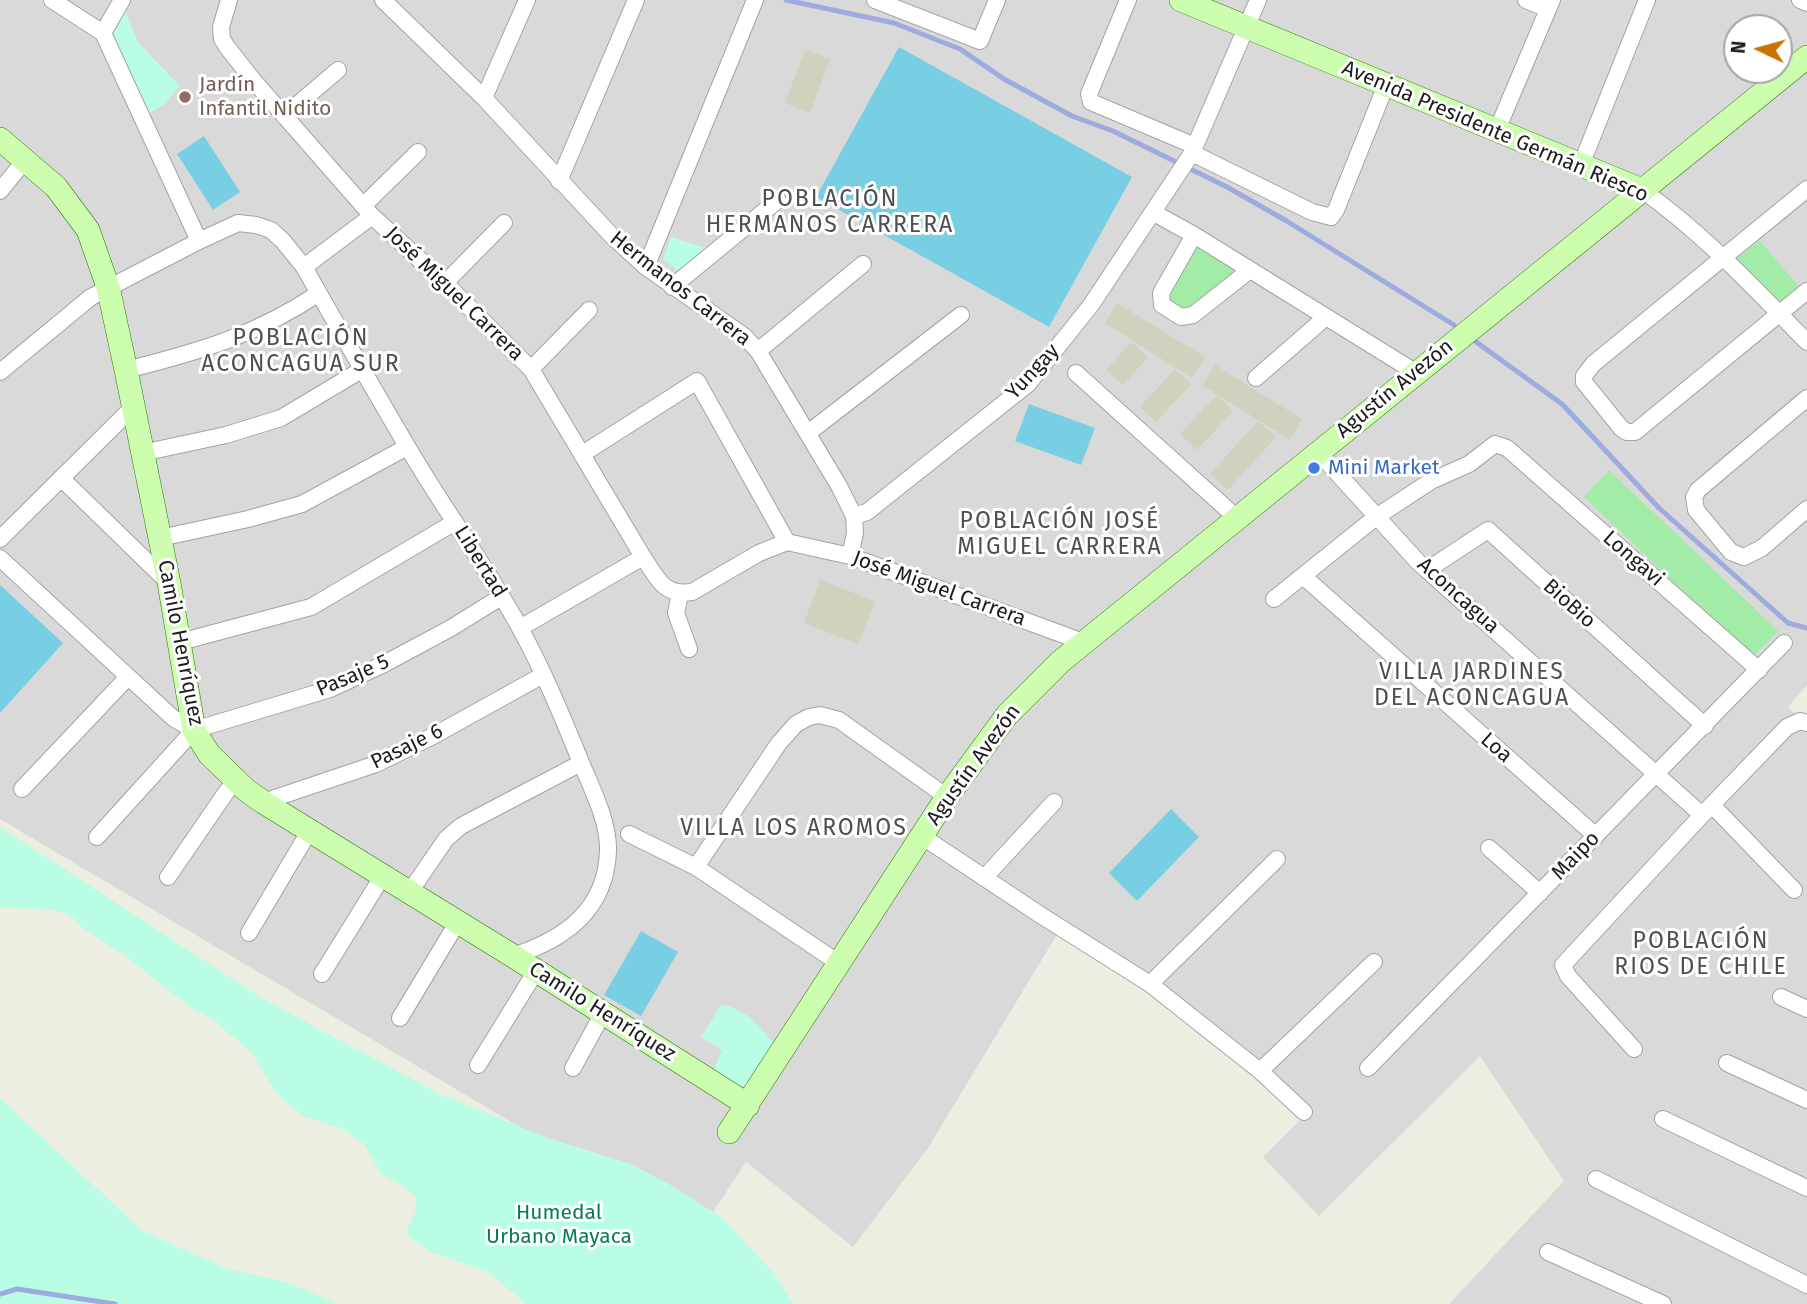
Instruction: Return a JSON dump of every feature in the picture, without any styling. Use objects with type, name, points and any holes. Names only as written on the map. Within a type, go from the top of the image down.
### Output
[{"type":"street","points":[[52,0],[103,33],[198,241]]},
{"type":"street","points":[[103,33],[122,0]]},
{"type":"street","name":"Hermanos Carrera","points":[[383,0],[484,98],[588,213],[646,267],[744,336],[758,351],[839,486],[854,516]]},
{"type":"street","points":[[484,98],[527,0]]},
{"type":"street","points":[[559,181],[636,0]]},
{"type":"street","points":[[646,267],[755,0]]},
{"type":"street","points":[[875,0],[980,41],[997,0]]},
{"type":"street","points":[[1128,0],[1089,99],[1095,106],[1193,150],[1312,212],[1331,217],[1336,210],[1386,85]]},
{"type":"street","name":"Avenida Presidente Germán Riesco","points":[[1181,0],[1642,190],[1723,258],[1807,342]]},
{"type":"street","points":[[1193,150],[1258,0]]},
{"type":"street","points":[[1497,130],[1550,5],[1526,0]]},
{"type":"street","points":[[1581,165],[1647,0]]},
{"type":"street","points":[[1800,0],[1807,3]]},
{"type":"street","name":"José Miguel Carrera","points":[[228,2],[221,27],[222,39],[253,80],[367,211],[531,369],[643,557],[663,586],[670,592],[680,594]]},
{"type":"street","name":"Agustín Avezón","points":[[729,1132],[947,797],[1007,715],[1060,662],[1807,57]]},
{"type":"street","points":[[284,116],[338,70]]},
{"type":"street","name":"Camilo Henríquez","points":[[0,139],[56,187],[89,230],[108,287],[134,407],[180,642],[194,730],[209,754],[263,802],[748,1105]]},
{"type":"street","name":"Yungay","points":[[854,516],[867,512],[1028,384],[1091,305],[1172,186],[1193,150]]},
{"type":"street","points":[[304,267],[367,211],[418,152]]},
{"type":"street","points":[[0,191],[26,159]]},
{"type":"street","points":[[1807,189],[1592,364],[1584,376],[1586,386],[1621,428],[1635,432],[1807,291]]},
{"type":"street","points":[[672,287],[778,200]]},
{"type":"street","points":[[1154,213],[1415,372]]},
{"type":"street","name":"Libertad","points":[[0,372],[91,297],[198,241],[238,223],[271,230],[283,241],[304,267],[407,447],[520,628],[581,763],[603,822],[608,848],[602,884],[583,916],[558,937],[540,947],[513,956]]},
{"type":"street","points":[[445,284],[504,223]]},
{"type":"street","points":[[1194,235],[1161,293],[1162,305],[1181,317],[1193,315],[1250,270]]},
{"type":"street","points":[[758,351],[863,264]]},
{"type":"street","points":[[126,370],[185,355],[255,331],[319,293]]},
{"type":"street","points":[[531,369],[589,310]]},
{"type":"street","points":[[808,433],[961,314]]},
{"type":"street","points":[[1256,378],[1326,317]]},
{"type":"street","points":[[142,453],[226,435],[282,418],[363,369]]},
{"type":"street","points":[[1076,373],[1238,519]]},
{"type":"street","points":[[583,453],[697,381],[787,542],[759,553],[692,593],[680,594],[676,613],[689,649]]},
{"type":"street","points":[[1807,398],[1698,490],[1695,497],[1696,510],[1731,552],[1744,557],[1762,548],[1807,509]]},
{"type":"street","points":[[0,539],[134,407]]},
{"type":"street","name":"Longavi","points":[[1376,517],[1431,481],[1469,464],[1494,444],[1507,448],[1759,670]]},
{"type":"street","points":[[160,538],[302,504],[407,447]]},
{"type":"street","name":"Aconcagua","points":[[1318,452],[1427,570],[1657,773],[1707,810],[1794,890]]},
{"type":"street","points":[[61,478],[169,583]]},
{"type":"street","points":[[850,556],[855,533],[854,516]]},
{"type":"street","points":[[1274,599],[1376,517]]},
{"type":"street","points":[[180,642],[311,607],[455,522]]},
{"type":"street","name":"BioBio","points":[[1427,570],[1488,530],[1705,726]]},
{"type":"street","name":"José Miguel Carrera","points":[[787,542],[850,556],[1083,642]]},
{"type":"street","points":[[520,628],[643,557]]},
{"type":"street","points":[[0,558],[173,719],[194,730],[97,837]]},
{"type":"street","name":"Loa","points":[[1303,576],[1596,836]]},
{"type":"street","name":"Pasaje 5","points":[[194,730],[330,689],[440,634],[501,597]]},
{"type":"street","name":"Maipo","points":[[1368,1068],[1784,643]]},
{"type":"street","name":"Pasaje 6","points":[[263,802],[376,764],[543,675]]},
{"type":"street","points":[[22,789],[127,678]]},
{"type":"street","points":[[696,867],[779,743],[796,724],[809,717],[820,715],[839,720],[947,797]]},
{"type":"street","points":[[1634,1049],[1568,976],[1563,965],[1787,727],[1800,720],[1807,723]]},
{"type":"street","points":[[409,893],[446,839],[461,826],[581,763]]},
{"type":"street","points":[[168,877],[236,780]]},
{"type":"street","points":[[984,878],[1054,803]]},
{"type":"street","points":[[249,933],[310,830]]},
{"type":"street","points":[[629,834],[696,867],[840,964]]},
{"type":"street","name":"Agustín Avezón","points":[[923,837],[1150,984],[1260,1071],[1304,1111]]},
{"type":"street","points":[[1489,848],[1540,893]]},
{"type":"street","points":[[1150,984],[1277,859]]},
{"type":"street","points":[[322,974],[382,877]]},
{"type":"street","points":[[400,1018],[457,923]]},
{"type":"street","points":[[1260,1071],[1374,961]]},
{"type":"street","points":[[478,1065],[536,971]]},
{"type":"street","points":[[1781,997],[1807,1009]]},
{"type":"street","points":[[573,1068],[603,1013]]},
{"type":"street","points":[[1727,1063],[1807,1100]]},
{"type":"street","points":[[1663,1119],[1807,1188]]},
{"type":"street","points":[[1596,1178],[1807,1285]]},
{"type":"street","points":[[1548,1252],[1663,1304]]},
{"type":"shaded area","points":[[0,0],[1807,0],[1807,685],[1788,707],[1807,725],[1807,1304],[1449,1304],[1564,1181],[1480,1056],[1319,1216],[1263,1157],[1310,1110],[1064,923],[928,1148],[853,1247],[746,1162],[705,1224],[557,1149],[0,819]]},
{"type":"shaded area","points":[[899,47],[1132,177],[1049,327],[816,197]]},
{"type":"shaded area","points":[[204,136],[240,192],[213,210],[177,154]]},
{"type":"shaded area","points":[[1029,404],[1095,428],[1081,465],[1015,441]]},
{"type":"shaded area","points":[[0,585],[63,643],[0,713]]},
{"type":"shaded area","points":[[1171,809],[1199,837],[1137,901],[1109,873]]},
{"type":"shaded area","points":[[641,931],[678,952],[641,1016],[604,995]]},
{"type":"green space","points":[[125,9],[137,41],[180,86],[163,105],[150,113],[111,33]]},
{"type":"green space","points":[[671,237],[708,249],[680,273],[663,259]]},
{"type":"green space","points":[[1760,241],[1801,289],[1782,304],[1736,259]]},
{"type":"green space","points":[[1193,245],[1238,272],[1187,313],[1166,300]]},
{"type":"green space","points":[[1609,470],[1778,631],[1753,657],[1584,497]]},
{"type":"green space","name":"Humedal Urbano Mayaca","points":[[0,827],[263,999],[442,1095],[548,1138],[631,1164],[669,1184],[724,1219],[776,1276],[793,1304],[526,1304],[490,1273],[431,1252],[409,1237],[407,1228],[416,1211],[416,1197],[402,1185],[382,1175],[364,1144],[343,1129],[303,1116],[277,1094],[252,1053],[215,1021],[189,1006],[69,915],[49,909],[0,908]]},
{"type":"green space","points":[[721,1005],[745,1014],[775,1045],[747,1085],[738,1087],[712,1074],[722,1050],[701,1037]]},
{"type":"green space","points":[[0,1098],[141,1230],[225,1268],[290,1283],[337,1304],[0,1304]]},
{"type":"building","points":[[805,50],[830,59],[810,113],[785,103]]},
{"type":"building","points":[[1117,303],[1205,357],[1192,378],[1105,323]]},
{"type":"building","points":[[1131,342],[1148,357],[1123,385],[1106,370]]},
{"type":"building","points":[[1215,365],[1302,419],[1290,440],[1202,385]]},
{"type":"building","points":[[1175,369],[1191,384],[1156,422],[1140,407]]},
{"type":"building","points":[[1217,395],[1233,411],[1197,450],[1180,434]]},
{"type":"building","points":[[1258,421],[1276,437],[1228,490],[1210,474]]},
{"type":"building","points":[[820,580],[875,601],[858,644],[804,623]]},
{"type":"waterway","points":[[786,0],[894,23],[960,49],[1004,79],[1072,116],[1113,131],[1227,187],[1454,325]]},
{"type":"waterway","points":[[1472,339],[1562,404],[1659,508],[1788,623],[1807,628]]},
{"type":"waterway","points":[[0,1294],[17,1289],[115,1304]]},
{"type":"place","name":"Jardín Infantil Nidito","points":[[185,97]]},
{"type":"place","name":"Mini Market","points":[[1314,468]]},
{"type":"district","name":"POBLACIÓN HERMANOS CARRERA","points":[[830,213]]},
{"type":"district","name":"POBLACIÓN ACONCAGUA SUR","points":[[301,352]]},
{"type":"district","name":"POBLACIÓN JOSÉ MIGUEL CARRERA","points":[[1060,535]]},
{"type":"district","name":"VILLA JARDINES DEL ACONCAGUA","points":[[1472,686]]},
{"type":"district","name":"VILLA LOS AROMOS","points":[[794,829]]},
{"type":"district","name":"POBLACIÓN RIOS DE CHILE","points":[[1701,955]]}]
